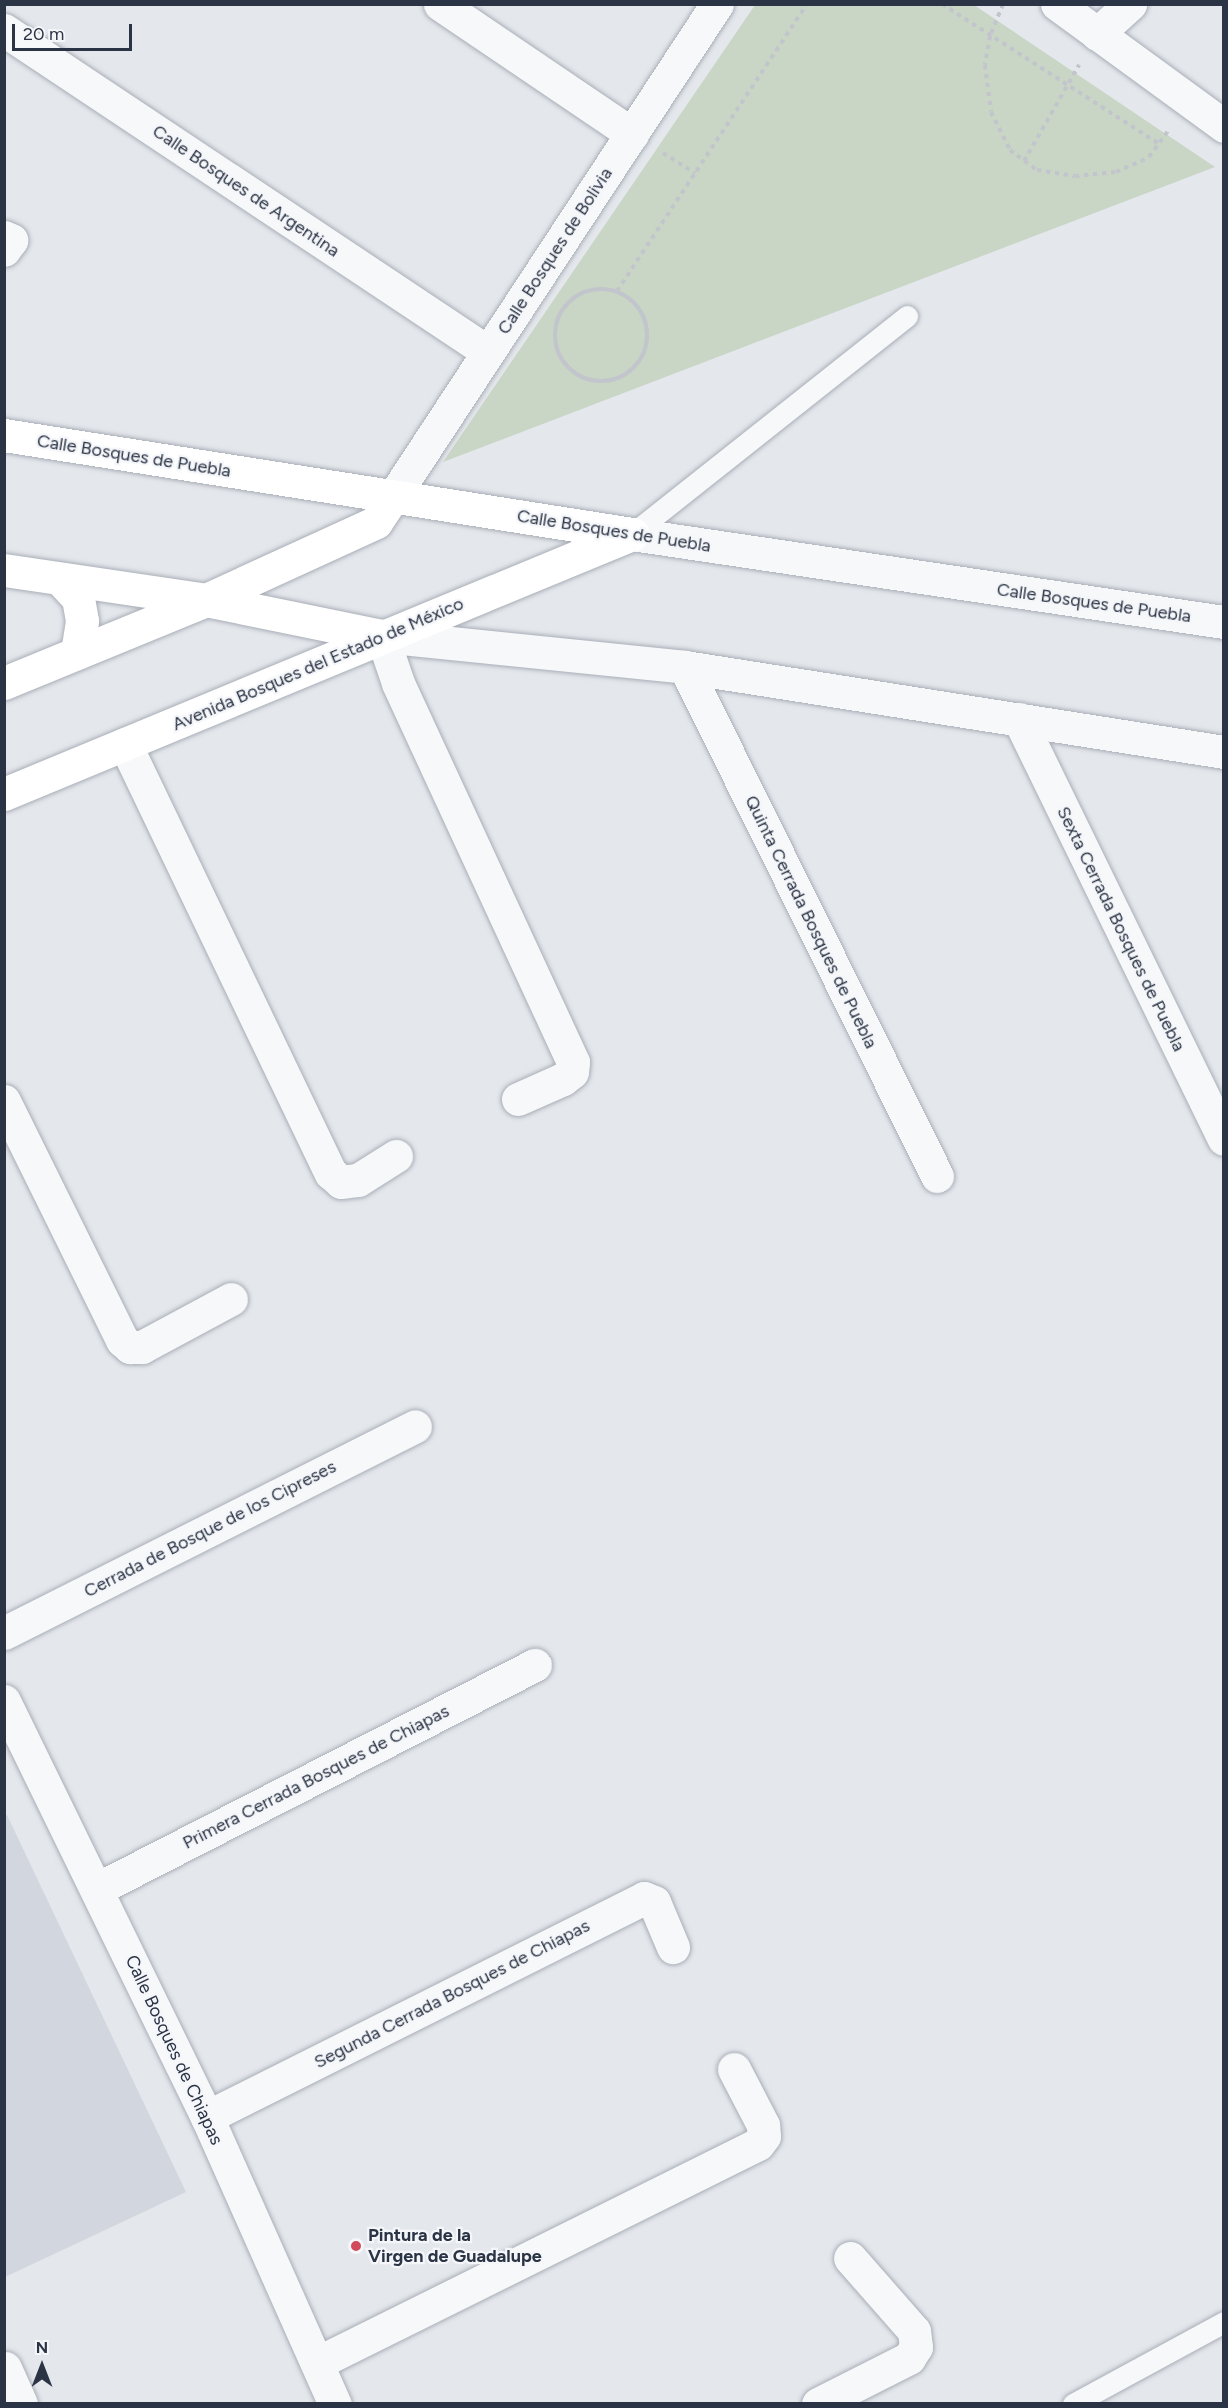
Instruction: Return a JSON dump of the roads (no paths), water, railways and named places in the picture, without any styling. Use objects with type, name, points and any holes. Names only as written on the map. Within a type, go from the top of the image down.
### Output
[{"type":"street","points":[[440,4],[632,134]]},
{"type":"street","name":"Calle Bosques de Bolivia","points":[[393,497],[717,4]]},
{"type":"street","points":[[1058,4],[1224,126]]},
{"type":"street","points":[[1097,34],[1130,4]]},
{"type":"street","name":"Calle Bosques de Argentina","points":[[4,30],[488,352]]},
{"type":"street","points":[[4,237],[11,240],[4,250]]},
{"type":"street","name":"Calle Bosques de Puebla","points":[[4,435],[632,534],[1224,622]]},
{"type":"street","points":[[4,683],[206,600],[376,522],[393,497]]},
{"type":"street","name":"Avenida Bosques del Estado de México","points":[[4,794],[632,534]]},
{"type":"street","points":[[4,570],[206,600],[382,636],[685,667],[1224,752]]},
{"type":"street","points":[[60,579],[78,598],[82,621],[77,653]]},
{"type":"street","points":[[382,636],[398,683],[573,1062],[572,1072],[563,1079],[518,1099]]},
{"type":"street","name":"Quinta Cerrada Bosques de Puebla","points":[[685,667],[937,1176]]},
{"type":"street","name":"Sexta Cerrada Bosques de Puebla","points":[[1019,719],[1224,1139]]},
{"type":"street","points":[[125,744],[331,1173],[341,1182],[358,1180],[396,1156]]},
{"type":"street","points":[[4,1101],[122,1340],[130,1347],[142,1347],[231,1299]]},
{"type":"street","name":"Cerrada de Bosque de los Cipreses","points":[[4,1633],[415,1426]]},
{"type":"street","name":"Primera Cerrada Bosques de Chiapas","points":[[97,1888],[535,1665]]},
{"type":"street","name":"Calle Bosques de Chiapas","points":[[4,1701],[207,2117],[335,2403]]},
{"type":"street","name":"Segunda Cerrada Bosques de Chiapas","points":[[207,2117],[644,1898],[654,1902],[673,1947]]},
{"type":"street","points":[[317,2363],[758,2144],[764,2136],[763,2125],[734,2069]]},
{"type":"street","points":[[818,2403],[909,2358],[916,2347],[914,2331],[850,2258]]},
{"type":"street","points":[[5,2368],[21,2403]]},
{"type":"lane","points":[[632,534],[907,316]]},
{"type":"lane","points":[[1073,2403],[1224,2322]]},
{"type":"place","name":"Pintura de la Virgen de Guadalupe","points":[[356,2246]]}]
